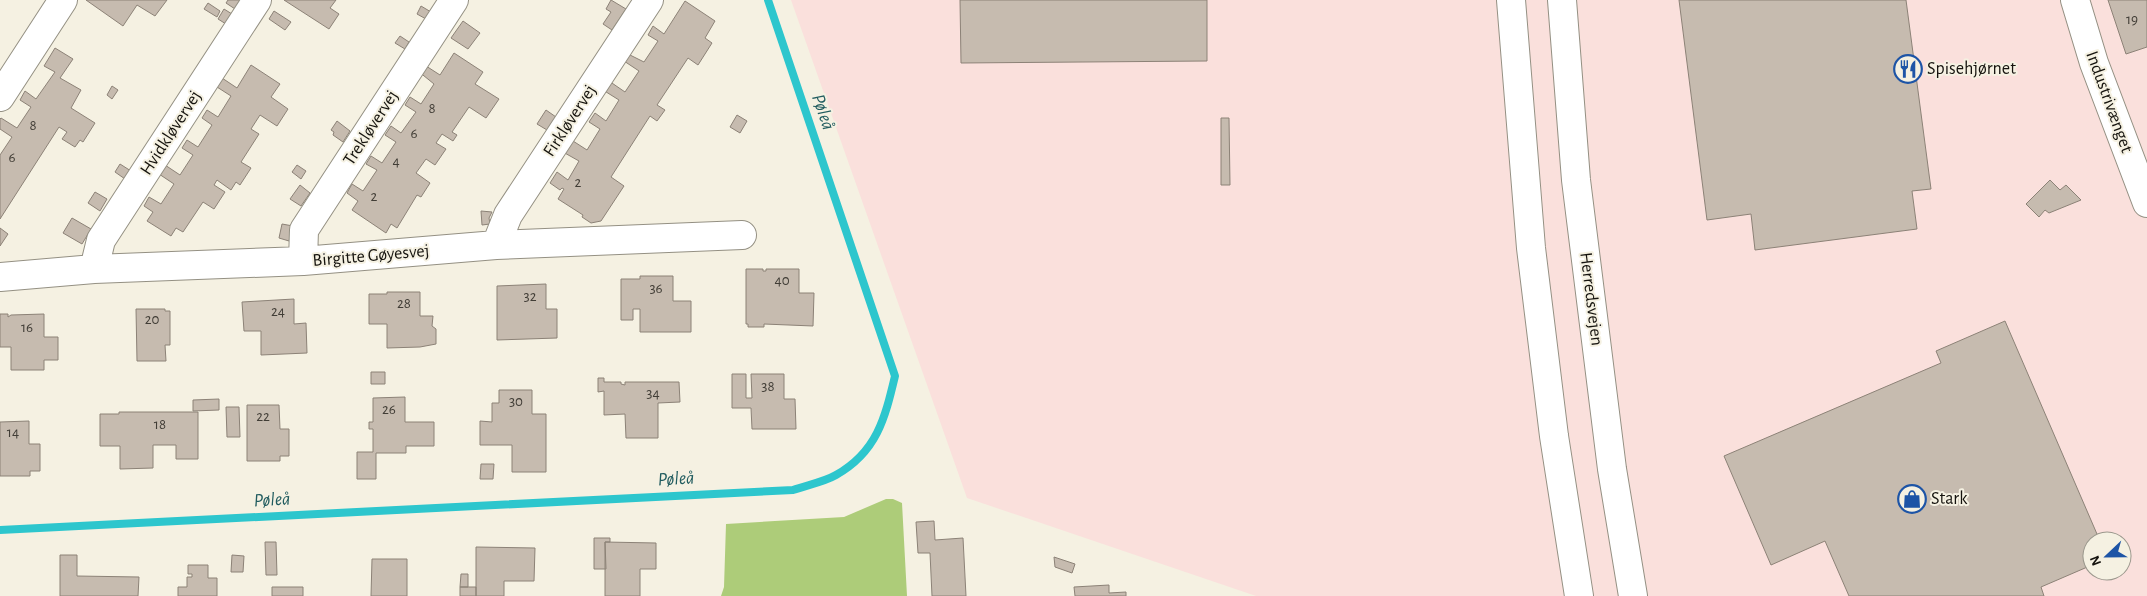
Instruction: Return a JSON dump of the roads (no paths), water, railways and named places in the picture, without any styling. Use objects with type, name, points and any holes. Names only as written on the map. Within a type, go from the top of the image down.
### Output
[{"type":"street","points":[[0,97],[63,0]]},
{"type":"street","name":"Hvidkløvervej","points":[[94,270],[101,240],[257,0]]},
{"type":"street","name":"Trekløvervej","points":[[303,262],[304,230],[454,0]]},
{"type":"street","name":"Firkløvervej","points":[[496,245],[508,215],[649,0]]},
{"type":"street","points":[[1511,0],[1531,248],[1554,436],[1579,596]]},
{"type":"street","name":"Herredsvejen","points":[[1562,0],[1577,190],[1612,469],[1633,596]]},
{"type":"street","name":"Industrivænget","points":[[2075,0],[2094,64],[2147,203]]},
{"type":"street","name":"Birgitte Gøyesvej","points":[[0,277],[94,270],[303,262],[496,245],[742,235]]},
{"type":"waterway","name":"Pøleå","points":[[0,530],[793,490],[821,482],[850,466],[861,456],[877,433],[883,420],[895,376],[768,0]]},
{"type":"place","name":"Spisehjørnet","points":[[1908,69]]},
{"type":"place","name":"Stark","points":[[1912,499]]}]
